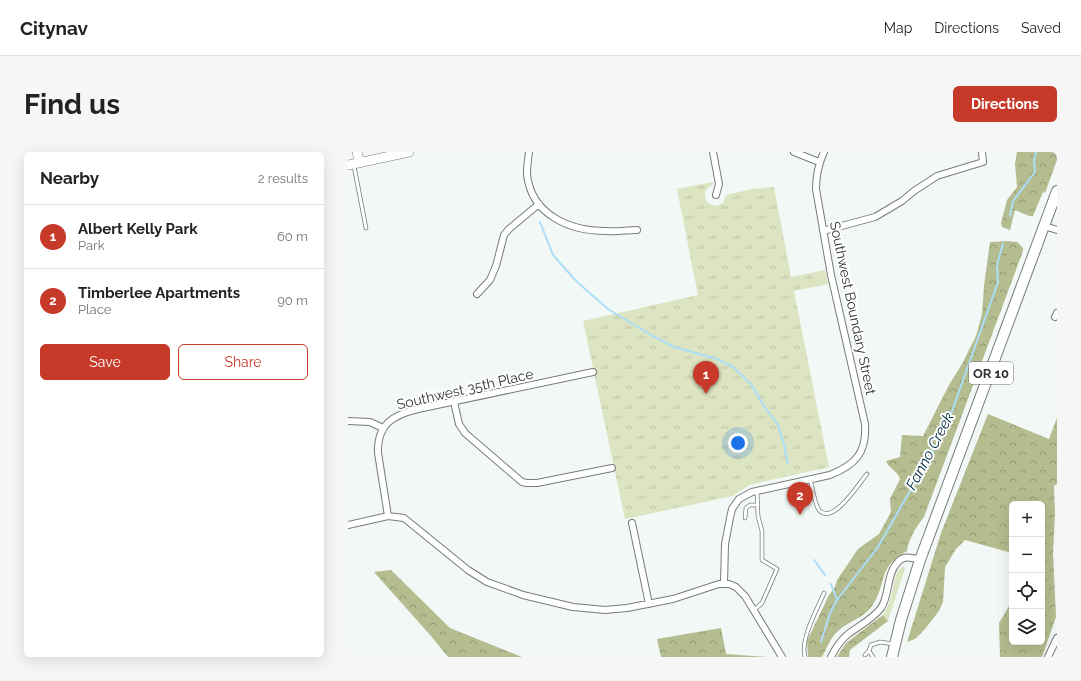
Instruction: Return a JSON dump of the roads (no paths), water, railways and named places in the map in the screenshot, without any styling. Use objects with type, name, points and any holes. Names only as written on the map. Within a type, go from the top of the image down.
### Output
[{"type":"main road","name":"OR 10","points":[[892,657],[901,620],[920,560],[1057,191]]},
{"type":"street","points":[[357,152],[354,164],[409,152]]},
{"type":"street","points":[[528,152],[527,172],[533,195],[539,204],[557,220],[571,226],[605,232],[637,230]]},
{"type":"street","points":[[713,152],[719,184],[716,195]]},
{"type":"street","points":[[794,152],[819,162]]},
{"type":"street","name":"Southwest Boundary Street","points":[[810,479],[830,475],[850,465],[857,457],[865,441],[865,424],[831,275],[816,189],[816,175],[819,162],[824,152]]},
{"type":"street","points":[[823,231],[875,217],[902,201],[937,176],[983,162],[982,152]]},
{"type":"street","points":[[477,294],[492,276],[504,235],[509,228],[539,204]]},
{"type":"street","points":[[1044,226],[1057,230]]},
{"type":"street","name":"Southwest 35th Place","points":[[383,428],[390,420],[401,414],[592,372]]},
{"type":"street","points":[[454,402],[459,424],[465,433],[519,479],[527,483],[537,483],[612,468]]},
{"type":"street","points":[[348,421],[370,422],[383,428],[378,440],[378,453],[388,516]]},
{"type":"street","points":[[724,584],[725,544],[732,509],[739,499],[757,491],[810,479]]},
{"type":"street","points":[[348,525],[388,516],[399,517],[407,520],[468,570],[487,582],[504,589],[573,607],[593,610],[614,609],[649,604],[724,584],[732,586],[745,596],[782,657]]},
{"type":"street","points":[[632,523],[649,604]]},
{"type":"street","points":[[830,657],[836,646],[844,638],[874,616],[880,609],[886,597],[892,571],[896,563],[902,558],[908,557],[920,560]]},
{"type":"street","points":[[1048,657],[1057,638]]},
{"type":"lane","points":[[354,164],[366,228]]},
{"type":"lane","points":[[810,479],[818,509],[824,513],[831,513],[839,508],[867,474]]},
{"type":"lane","points":[[754,610],[762,603],[777,569],[762,560],[762,531],[758,516],[757,491]]},
{"type":"lane","points":[[745,518],[746,508],[750,505],[758,504]]},
{"type":"lane","points":[[805,657],[803,651],[805,640],[824,593]]},
{"type":"lane","points":[[865,655],[869,651],[871,645],[876,642],[895,644]]},
{"type":"lane","points":[[869,651],[871,656]]},
{"type":"waterway","name":"Fanno Creek","points":[[1010,216],[1013,201],[1035,172],[1034,161],[1036,152]]},
{"type":"waterway","points":[[540,222],[553,255],[576,281],[608,309],[674,347],[717,359],[733,367],[751,384],[764,406],[778,425],[788,464]]},
{"type":"waterway","name":"Fanno Creek","points":[[821,642],[830,613],[837,600],[878,547],[946,428],[998,282],[997,265],[1003,244]]},
{"type":"waterway","points":[[814,560],[825,575]]},
{"type":"waterway","points":[[831,584],[837,600]]},
{"type":"place","name":"Albert Kelly Park","points":[[706,394]]},
{"type":"place","name":"Timberlee Apartments","points":[[800,515]]}]
